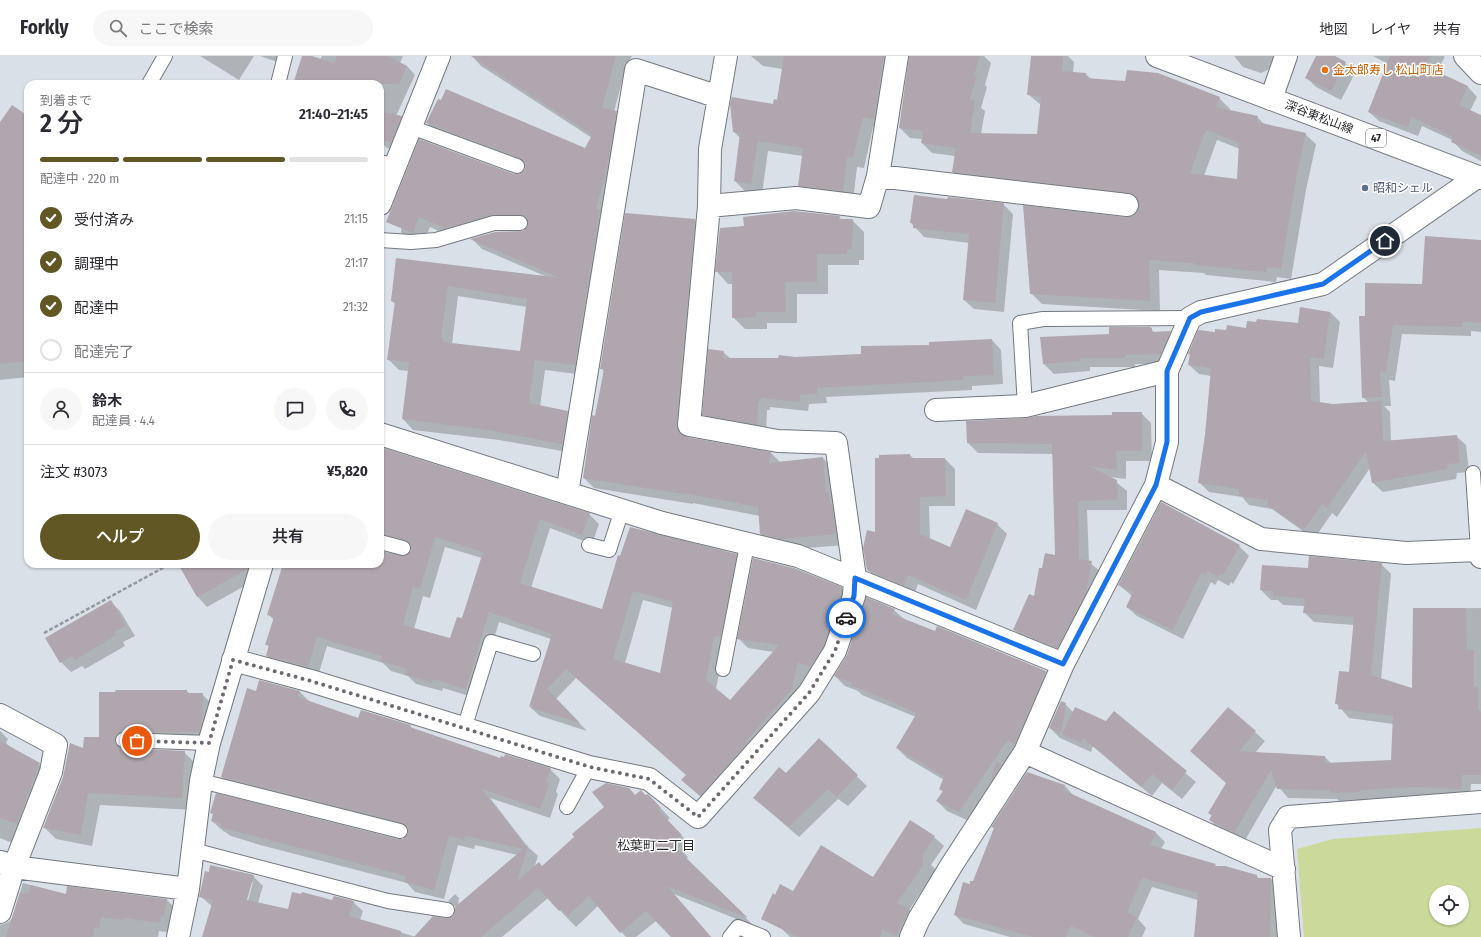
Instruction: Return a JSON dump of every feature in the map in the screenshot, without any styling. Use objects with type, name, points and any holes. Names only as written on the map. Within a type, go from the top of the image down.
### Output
[{"type":"street","points":[[384,184],[388,164],[411,127],[439,56]]},
{"type":"street","points":[[233,660],[311,681],[590,767],[649,779],[698,817],[809,693],[835,651],[854,596],[855,578],[836,443],[778,441],[690,425],[709,206],[710,149],[726,56]]},
{"type":"street","points":[[709,206],[796,198],[869,207],[878,176],[897,56]]},
{"type":"street","name":"深谷東松山線","points":[[1157,56],[1479,177]]},
{"type":"street","points":[[1271,99],[1286,56]]},
{"type":"street","points":[[1465,56],[1481,73]]},
{"type":"street","points":[[567,494],[636,70],[720,97]]},
{"type":"street","points":[[878,176],[1127,205]]},
{"type":"street","points":[[911,937],[919,919],[947,873],[1025,752],[1063,664],[1156,485],[1167,442],[1167,371],[1190,318],[1201,312],[1323,284],[1479,177]]},
{"type":"street","points":[[936,410],[1025,406],[1167,371]]},
{"type":"street","points":[[384,435],[662,523],[747,545],[798,556],[1063,664]]},
{"type":"street","points":[[1156,485],[1261,539],[1406,553],[1479,553]]},
{"type":"street","points":[[178,937],[188,889],[201,781],[209,743],[261,568]]},
{"type":"street","points":[[0,715],[56,745],[51,772],[7,865],[0,912]]},
{"type":"street","points":[[1025,752],[1284,868]]},
{"type":"street","points":[[1289,937],[1280,830],[1288,817],[1481,802]]},
{"type":"street","points":[[7,865],[188,889]]},
{"type":"lane","points":[[151,80],[165,56]]},
{"type":"lane","points":[[279,80],[285,56]]},
{"type":"lane","points":[[411,127],[517,166]]},
{"type":"lane","points":[[384,240],[411,242],[436,240],[494,223],[520,223]]},
{"type":"lane","points":[[1025,406],[1020,323],[1043,319],[1190,318]]},
{"type":"lane","points":[[1472,473],[1479,553]]},
{"type":"lane","points":[[589,545],[609,550],[622,510]]},
{"type":"lane","points":[[384,543],[403,548]]},
{"type":"lane","points":[[723,669],[747,545]]},
{"type":"lane","points":[[464,729],[491,642],[533,654]]},
{"type":"lane","points":[[123,740],[209,743]]},
{"type":"lane","points":[[567,807],[590,767]]},
{"type":"lane","points":[[201,781],[400,831]]},
{"type":"lane","points":[[193,850],[388,901],[447,910]]},
{"type":"lane","points":[[730,937],[738,927],[763,937]]},
{"type":"path","points":[[44,632],[163,568]]},
{"type":"green space","points":[[1481,828],[1481,937],[1304,937],[1297,849],[1333,839]]},
{"type":"building","points":[[302,56],[312,56],[334,63],[337,56],[387,56],[407,66],[399,84],[384,84],[384,80],[294,80]]},
{"type":"building","points":[[471,56],[616,56],[602,108],[617,111],[607,168],[596,209],[600,210],[575,365],[535,360],[529,403],[568,411],[562,444],[488,430],[402,419],[409,362],[387,360],[395,302],[391,301],[396,258],[560,278],[470,239],[495,232],[524,231],[528,223],[524,215],[492,215],[445,228],[419,217],[413,233],[386,222],[419,139],[514,174],[519,174],[525,169],[525,164],[520,158],[426,123],[438,99],[441,100],[446,89],[585,148],[592,135]],"holes":[[[448,286],[527,299],[520,351],[443,342],[443,338],[441,338]]]},
{"type":"building","points":[[784,56],[884,56],[874,119],[863,117],[853,158],[847,157],[843,191],[798,186],[803,148],[758,141],[751,184],[734,181],[740,133],[733,132],[730,104],[732,97],[773,104],[774,99],[777,100]]},
{"type":"building","points":[[909,56],[980,56],[974,75],[977,76],[970,99],[975,100],[970,133],[1037,134],[1041,97],[1027,95],[1031,56],[1063,56],[1062,71],[1086,73],[1086,78],[1125,81],[1127,70],[1158,73],[1220,97],[1216,107],[1258,116],[1257,122],[1306,133],[1296,179],[1281,269],[1267,267],[1266,272],[1194,265],[1194,263],[1149,260],[1150,301],[1030,294],[1023,205],[1126,217],[1132,216],[1137,212],[1139,206],[1138,200],[1134,195],[1128,193],[952,172],[956,148],[921,143],[923,131],[899,128]],"holes":[[[1206,130],[1239,143],[1237,179],[1190,173]]]},
{"type":"building","name":"金太郎寿し 松山町店","points":[[1316,56],[1335,56],[1346,62],[1331,91],[1305,78]]},
{"type":"building","points":[[1390,56],[1430,56],[1425,66],[1468,86],[1459,105],[1481,115],[1481,156],[1451,142],[1453,137],[1412,117],[1408,127],[1368,112]]},
{"type":"building","points":[[12,105],[24,113],[24,361],[0,364],[0,122]]},
{"type":"building","points":[[384,112],[402,116],[391,142],[384,141]]},
{"type":"building","points":[[914,195],[1004,203],[995,303],[963,300],[969,234],[913,228],[913,223],[910,223]]},
{"type":"building","points":[[794,211],[840,216],[839,219],[853,219],[852,249],[847,249],[847,254],[817,254],[817,282],[785,282],[786,312],[756,312],[756,317],[732,318],[732,272],[715,272],[720,228],[744,226],[743,217]]},
{"type":"building","points":[[625,213],[695,219],[677,424],[678,430],[687,437],[771,452],[769,463],[823,457],[826,492],[829,491],[836,534],[782,539],[760,534],[758,507],[683,493],[583,478],[592,415],[595,416],[604,369],[600,369]]},
{"type":"building","points":[[1425,236],[1481,240],[1481,323],[1462,322],[1462,327],[1393,325],[1386,372],[1380,371],[1382,397],[1362,398],[1359,316],[1365,316],[1365,283],[1422,284]]},
{"type":"building","points":[[1300,307],[1330,312],[1324,359],[1310,357],[1311,401],[1333,404],[1381,401],[1383,441],[1457,435],[1460,463],[1448,464],[1447,469],[1372,483],[1366,451],[1327,508],[1322,504],[1304,530],[1267,505],[1268,497],[1266,500],[1239,496],[1239,489],[1198,483],[1205,435],[1211,368],[1188,365],[1190,354],[1188,354],[1198,330],[1215,332],[1215,329],[1226,330],[1227,325],[1246,328],[1247,321],[1256,322],[1257,319],[1298,323]]},
{"type":"building","points":[[1109,327],[1150,327],[1152,328],[1152,332],[1171,331],[1161,354],[1125,355],[1125,358],[1080,358],[1080,361],[1043,364],[1040,337],[1109,334]]},
{"type":"building","points":[[992,339],[994,375],[963,376],[963,380],[817,388],[817,394],[800,395],[799,402],[761,398],[761,401],[758,401],[757,425],[702,415],[708,349],[724,351],[723,358],[778,358],[779,355],[795,357],[861,354],[861,346],[929,345],[929,342]]},
{"type":"building","points":[[1112,412],[1142,412],[1142,451],[1116,451],[1117,470],[1089,466],[1117,480],[1118,500],[1078,501],[1079,559],[1092,561],[1086,593],[1057,648],[1013,630],[1029,594],[1034,596],[1039,568],[1042,568],[1045,553],[1055,555],[1052,444],[967,443],[966,421],[1026,418],[1036,416],[1112,415]]},
{"type":"building","points":[[384,448],[590,513],[582,535],[540,519],[520,583],[602,609],[618,555],[620,556],[630,527],[737,554],[721,636],[714,637],[706,680],[730,700],[779,645],[737,639],[753,558],[794,568],[842,587],[842,594],[824,646],[810,667],[798,662],[792,689],[700,796],[681,780],[686,775],[566,669],[547,689],[580,723],[532,708],[533,706],[531,705],[529,707],[552,634],[489,612],[466,689],[433,679],[432,682],[405,675],[407,669],[380,661],[382,656],[317,637],[308,667],[266,656],[269,645],[265,645],[274,617],[267,615],[282,568],[384,568],[384,552],[405,556],[411,551],[411,545],[406,540],[384,535]],"holes":[[[435,537],[483,552],[462,618],[457,617],[450,638],[403,625],[413,587],[420,589]],[[633,591],[673,602],[660,673],[613,659]]]},
{"type":"building","points":[[910,454],[910,458],[945,458],[946,496],[920,497],[920,534],[950,547],[966,509],[998,523],[966,600],[908,575],[904,586],[867,570],[863,548],[867,530],[875,532],[875,458],[879,458],[879,455]]},
{"type":"building","points":[[1161,502],[1240,545],[1223,575],[1221,573],[1218,577],[1208,571],[1205,575],[1201,573],[1173,630],[1126,607],[1133,592],[1118,585]]},
{"type":"building","points":[[1309,556],[1382,563],[1371,675],[1412,688],[1413,608],[1466,608],[1467,650],[1474,650],[1474,687],[1478,687],[1478,710],[1481,710],[1481,775],[1462,775],[1461,789],[1418,787],[1330,793],[1330,790],[1277,789],[1271,770],[1234,833],[1209,820],[1212,815],[1208,813],[1226,783],[1190,751],[1228,707],[1256,731],[1239,751],[1325,756],[1325,763],[1391,760],[1393,716],[1338,709],[1339,704],[1335,704],[1339,671],[1349,672],[1354,617],[1303,613],[1305,598],[1273,596],[1273,591],[1260,590],[1262,565],[1308,568]]},
{"type":"building","points":[[180,568],[248,568],[248,569],[197,597]]},
{"type":"building","points":[[866,597],[895,609],[892,614],[935,631],[937,626],[1046,671],[1015,744],[1007,741],[959,812],[936,801],[943,791],[939,789],[944,777],[896,748],[917,713],[851,685],[852,683],[834,676],[847,655]]},
{"type":"building","points":[[111,600],[126,626],[114,632],[116,635],[75,660],[72,656],[60,663],[45,638]]},
{"type":"building","points":[[259,680],[300,691],[298,697],[358,718],[361,710],[411,725],[410,727],[500,758],[501,756],[504,757],[505,754],[551,768],[546,782],[549,784],[540,809],[482,789],[526,847],[528,845],[527,848],[530,851],[527,850],[517,881],[539,862],[542,866],[574,837],[572,834],[604,807],[592,792],[606,783],[629,788],[635,795],[641,790],[645,795],[648,794],[661,808],[658,810],[682,835],[674,842],[679,847],[677,849],[748,918],[667,886],[711,937],[671,937],[646,911],[620,933],[589,896],[568,915],[562,909],[559,911],[538,888],[481,937],[414,937],[433,916],[446,918],[453,916],[455,907],[523,849],[465,836],[464,840],[449,836],[434,890],[404,882],[406,876],[220,827],[221,824],[211,821],[213,814],[210,813],[216,793],[398,839],[403,839],[408,833],[408,828],[402,823],[221,777],[247,688],[256,691]]},
{"type":"building","points":[[116,690],[187,690],[187,693],[203,693],[202,721],[199,732],[123,732],[116,735],[115,739],[116,744],[122,748],[185,751],[182,798],[88,793],[81,835],[43,828],[63,777],[70,743],[83,748],[84,737],[99,737],[99,692],[115,692]]},
{"type":"building","points":[[1061,701],[1066,703],[1061,733],[1049,728]]},
{"type":"building","points":[[1075,707],[1106,721],[1114,711],[1187,771],[1172,790],[1152,774],[1141,787],[1083,738],[1081,743],[1062,734]]},
{"type":"building","points":[[819,738],[858,775],[837,797],[828,789],[789,827],[753,798],[779,767],[786,773]]},
{"type":"building","points":[[0,741],[40,763],[17,824],[0,818]]},
{"type":"building","points":[[996,762],[1002,764],[990,782]]},
{"type":"building","points":[[1027,772],[1065,785],[1063,790],[1156,832],[1150,845],[1216,864],[1214,866],[1225,866],[1257,875],[1257,878],[1271,878],[1270,937],[1194,937],[1198,893],[1142,878],[1127,912],[1137,917],[1128,937],[1094,937],[1071,926],[1066,937],[1033,937],[954,915],[963,882],[970,884],[970,881],[973,881],[994,828],[991,827]]},
{"type":"building","points":[[910,820],[935,836],[922,856],[923,865],[897,903],[910,909],[896,936],[883,930],[880,937],[798,937],[761,919],[773,893],[775,895],[780,884],[793,891],[821,845],[873,877]]},
{"type":"building","points":[[210,865],[254,875],[247,900],[288,909],[292,892],[301,894],[302,892],[332,900],[334,896],[354,901],[349,916],[401,931],[400,937],[202,937],[213,900],[199,897],[205,871],[209,872]]},
{"type":"building","points":[[31,885],[66,894],[67,886],[167,899],[164,916],[161,916],[160,923],[124,918],[123,920],[101,917],[99,928],[94,927],[93,937],[6,937],[20,892],[28,894]]},
{"type":"way so far","points":[[137,741],[209,743],[233,660],[311,681],[590,767],[649,779],[698,817],[809,693],[835,651],[846,618]]},
{"type":"place","name":"金太郎寿し 松山町店","points":[[1325,70]]},
{"type":"place","name":"昭和シェル","points":[[1365,188]]},
{"type":"district","name":"松葉町二丁目","points":[[656,845]]},
{"type":"route","points":[[846,618],[854,596],[855,578],[1063,664],[1156,485],[1167,442],[1167,371],[1190,318],[1201,312],[1323,284],[1385,241]]}]
